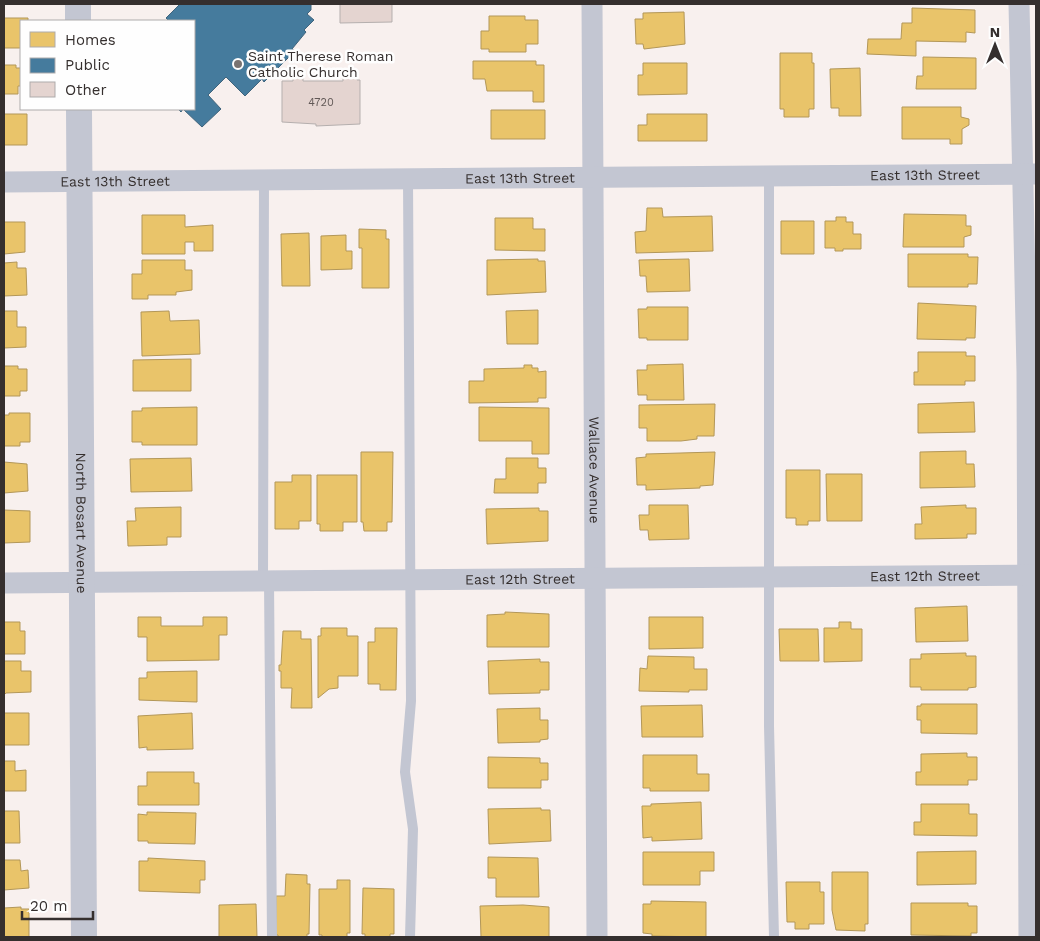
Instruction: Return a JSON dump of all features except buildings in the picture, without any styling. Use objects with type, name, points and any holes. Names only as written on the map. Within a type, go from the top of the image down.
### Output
[{"type":"street","points":[[78,4],[78,20]]},
{"type":"street","name":"Wallace Avenue","points":[[592,4],[597,937]]},
{"type":"street","points":[[1019,4],[1030,174],[1032,776],[1029,937]]},
{"type":"street","name":"North Bosart Avenue","points":[[79,110],[84,937]]},
{"type":"street","name":"East 13th Street","points":[[4,182],[1030,174]]},
{"type":"street","name":"East 12th Street","points":[[4,583],[1032,575]]},
{"type":"lane","points":[[769,176],[770,576],[768,726],[774,937]]},
{"type":"lane","points":[[408,179],[411,701],[405,772],[413,829],[410,937]]},
{"type":"lane","points":[[264,180],[266,581],[272,937]]},
{"type":"place","name":"Saint Therese Roman Catholic Church","points":[[238,64]]}]
